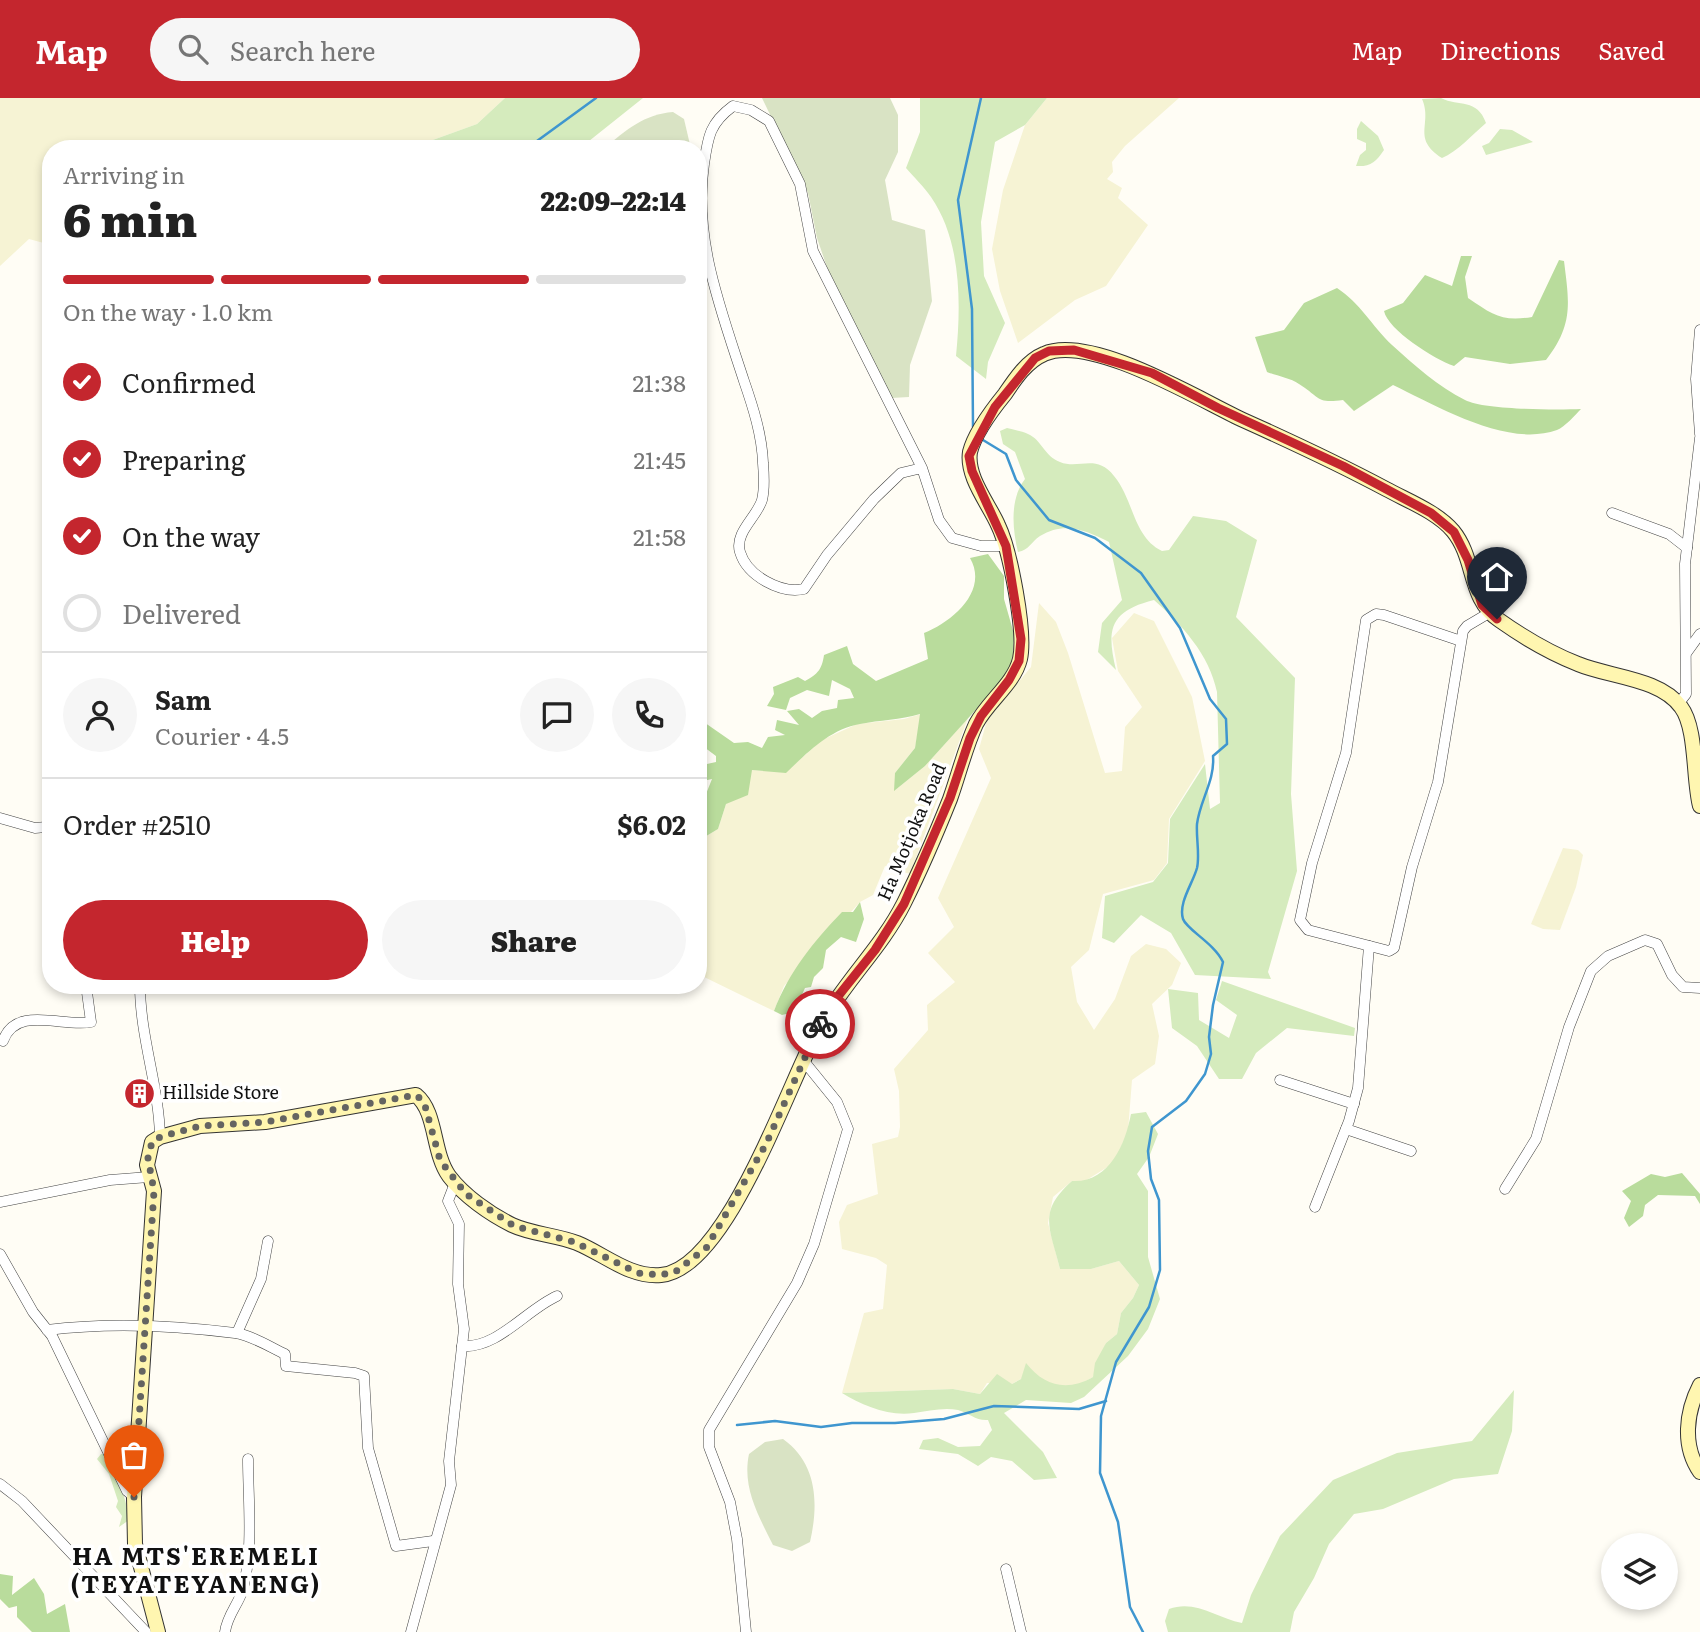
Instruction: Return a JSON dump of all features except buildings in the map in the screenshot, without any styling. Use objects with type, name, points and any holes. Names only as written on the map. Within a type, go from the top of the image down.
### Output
[{"type":"street","points":[[707,147],[715,119],[733,106],[751,110],[769,121],[800,184],[813,251],[922,468],[939,520],[952,538],[981,546],[1006,546]]},
{"type":"street","points":[[707,257],[754,406],[763,459],[762,501],[742,533],[739,551],[748,566],[762,579],[782,587],[804,589],[827,555],[874,499],[901,472],[922,468]]},
{"type":"street","points":[[1679,704],[1686,694],[1687,652],[1684,621],[1687,548],[1700,436],[1696,379],[1700,330]]},
{"type":"street","name":"Ha Motjoka Road","points":[[160,1137],[200,1126],[265,1122],[416,1095],[424,1102],[440,1160],[455,1183],[514,1226],[574,1242],[638,1273],[675,1272],[707,1247],[780,1116],[803,1060],[835,1000],[875,950],[904,904],[950,798],[970,738],[981,716],[1009,680],[1019,661],[1021,639],[1006,546],[972,471],[969,456],[978,433],[1023,371],[1049,351],[1074,350],[1152,373],[1231,414],[1343,466],[1431,513],[1454,532],[1479,598],[1489,613]]},
{"type":"street","points":[[1612,513],[1648,524],[1669,534],[1687,548]]},
{"type":"street","points":[[1461,641],[1384,615],[1369,616],[1363,628],[1346,753],[1309,874],[1300,920],[1308,930],[1389,951],[1394,948],[1412,867],[1438,782],[1461,641],[1467,626],[1489,613],[1567,660],[1658,690],[1679,704],[1688,719],[1700,806]]},
{"type":"street","points":[[1687,652],[1700,634]]},
{"type":"street","points":[[0,818],[35,828],[42,827]]},
{"type":"street","points":[[1505,1189],[1536,1139],[1569,1027],[1591,971],[1608,956],[1644,940],[1657,944],[1672,975],[1683,987],[1700,988]]},
{"type":"street","points":[[1315,1207],[1354,1104],[1363,1042],[1369,946]]},
{"type":"street","points":[[0,1041],[7,1030],[17,1024],[45,1018],[71,1023],[91,1022],[87,994]]},
{"type":"street","points":[[141,994],[147,1051],[160,1112],[160,1137],[150,1145],[149,1177],[154,1184],[134,1497],[135,1544],[158,1632]]},
{"type":"street","points":[[746,1632],[737,1539],[730,1502],[709,1447],[709,1430],[797,1283],[814,1244],[848,1129],[837,1102],[803,1060]]},
{"type":"street","points":[[1280,1080],[1354,1104]]},
{"type":"street","points":[[1346,1129],[1411,1151]]},
{"type":"street","points":[[0,1202],[110,1180],[149,1177]]},
{"type":"street","points":[[411,1632],[433,1541],[451,1485],[449,1461],[464,1329],[458,1284],[459,1224],[448,1201],[455,1183]]},
{"type":"street","points":[[237,1333],[261,1279],[268,1241]]},
{"type":"street","points":[[0,1254],[33,1312],[47,1330],[127,1491],[134,1497]]},
{"type":"street","points":[[462,1346],[475,1348],[491,1340],[540,1304],[557,1296]]},
{"type":"street","points":[[47,1330],[89,1325],[146,1325],[237,1333],[285,1354],[286,1366],[355,1373],[364,1377],[368,1448],[397,1546],[433,1541]]},
{"type":"street","points":[[1700,1385],[1689,1410],[1688,1423],[1691,1456],[1700,1472]]},
{"type":"street","points":[[225,1632],[230,1614],[241,1593],[247,1552],[248,1459]]},
{"type":"street","points":[[0,1484],[22,1501],[146,1632]]},
{"type":"street","points":[[1006,1569],[1021,1632]]},
{"type":"shaded area","points":[[0,98],[505,98],[477,124],[433,140],[42,140],[42,243],[29,239],[0,266]]},
{"type":"shaded area","points":[[1047,98],[1179,98],[1125,146],[1112,162],[1113,172],[1107,179],[1122,188],[1118,198],[1148,225],[1106,286],[1075,300],[1018,343],[1000,291],[992,249],[1003,190],[1025,125]]},
{"type":"shaded area","points":[[1039,603],[1056,622],[1105,773],[1122,771],[1125,727],[1142,707],[1118,671],[1112,638],[1134,613],[1154,621],[1192,697],[1205,761],[1169,819],[1167,863],[1154,880],[1103,894],[1089,950],[1071,967],[1077,1002],[1094,1030],[1115,999],[1131,956],[1146,944],[1166,949],[1181,963],[1172,985],[1152,1004],[1159,1036],[1155,1064],[1132,1080],[1128,1131],[1114,1163],[1085,1181],[1072,1181],[1053,1197],[1048,1223],[1060,1269],[1091,1269],[1119,1261],[1139,1285],[1121,1313],[1117,1334],[1106,1343],[1093,1377],[1081,1384],[1065,1387],[1045,1382],[1033,1372],[1012,1384],[987,1383],[980,1394],[953,1389],[842,1393],[864,1313],[883,1309],[887,1265],[876,1258],[842,1249],[839,1222],[847,1205],[878,1194],[872,1144],[898,1137],[900,1127],[899,1091],[894,1069],[928,1030],[927,1005],[955,982],[928,953],[954,927],[938,898],[991,778],[979,749],[987,720],[1031,667]]},
{"type":"shaded area","points":[[921,714],[915,748],[895,773],[895,790],[925,766],[968,718],[910,874],[885,866],[873,895],[860,902],[784,986],[774,1011],[707,978],[707,836],[718,829],[726,804],[752,770],[786,772],[822,740],[857,724],[904,719]]},
{"type":"shaded area","points":[[1563,848],[1578,850],[1583,855],[1576,887],[1560,930],[1543,929],[1531,924]]},
{"type":"green space","points":[[505,98],[643,98],[590,140],[433,140],[477,124]]},
{"type":"green space","points":[[762,98],[890,98],[898,115],[898,152],[885,180],[892,220],[925,230],[932,301],[910,365],[909,397],[891,398],[830,276],[817,238],[808,193]]},
{"type":"green space","points":[[920,98],[1047,98],[1025,125],[995,142],[981,222],[984,276],[1005,323],[988,362],[986,379],[956,356],[959,316],[957,274],[949,234],[931,197],[906,168],[920,132]]},
{"type":"green space","points":[[1441,98],[1473,106],[1486,123],[1442,158],[1427,144],[1422,99]]},
{"type":"green space","points":[[673,112],[684,119],[689,140],[614,140],[636,124],[663,113]]},
{"type":"green space","points":[[1361,121],[1378,136],[1384,150],[1372,163],[1356,166],[1360,155],[1366,150],[1366,143],[1357,139],[1357,129]]},
{"type":"green space","points":[[1500,129],[1512,130],[1533,142],[1486,155],[1482,146],[1489,143]]},
{"type":"green space","points":[[1461,256],[1472,256],[1465,277],[1468,298],[1491,313],[1513,319],[1532,317],[1559,260],[1564,261],[1568,301],[1565,324],[1546,360],[1510,364],[1465,357],[1454,366],[1424,351],[1387,319],[1384,311],[1403,303],[1425,275],[1452,286]]},
{"type":"green space","points":[[1337,288],[1409,360],[1436,382],[1465,400],[1504,408],[1581,409],[1557,430],[1516,434],[1473,422],[1393,385],[1354,411],[1343,400],[1323,400],[1295,382],[1267,372],[1255,337],[1284,330],[1304,303]]},
{"type":"green space","points":[[1007,428],[1033,437],[1050,456],[1060,462],[1101,465],[1107,469],[1121,486],[1145,537],[1162,551],[1169,550],[1193,516],[1226,521],[1257,540],[1236,617],[1295,678],[1291,794],[1297,871],[1268,972],[1271,979],[1195,975],[1171,933],[1141,915],[1114,943],[1102,938],[1105,896],[1153,882],[1168,863],[1170,819],[1205,764],[1210,809],[1220,803],[1217,692],[1208,665],[1193,641],[1154,600],[1128,610],[1115,624],[1112,643],[1116,670],[1098,652],[1102,623],[1122,600],[1109,542],[1083,531],[1066,528],[1049,531],[1018,552],[1014,514],[1017,495],[1025,479],[1015,452],[1003,444],[1000,431]]},
{"type":"green space","points":[[988,554],[1004,576],[1004,599],[1014,634],[1013,660],[1000,683],[925,766],[894,791],[895,773],[915,748],[920,714],[849,727],[829,736],[786,773],[752,770],[748,795],[726,804],[718,829],[707,836],[707,792],[712,779],[707,780],[707,764],[716,762],[716,756],[707,749],[707,724],[734,743],[748,742],[762,748],[768,737],[785,735],[775,730],[777,720],[799,725],[787,711],[799,709],[812,718],[822,711],[837,708],[838,700],[854,698],[850,689],[832,680],[829,696],[807,690],[790,698],[786,710],[767,706],[774,694],[773,687],[798,677],[805,681],[819,671],[824,655],[847,646],[853,664],[876,681],[928,659],[924,633],[956,613],[971,593],[975,570],[970,558]]},
{"type":"green space","points":[[860,902],[864,919],[856,942],[841,937],[826,950],[823,968],[814,977],[811,987],[805,988],[794,1012],[782,1015],[774,1011],[794,970],[812,946],[842,912],[853,912]]},
{"type":"green space","points":[[1222,981],[1355,1028],[1354,1036],[1287,1028],[1256,1053],[1242,1079],[1219,1079],[1197,1046],[1172,1028],[1168,989],[1198,993],[1199,1020],[1229,1038],[1237,1015],[1216,1000]]},
{"type":"green space","points":[[1146,1112],[1158,1134],[1149,1157],[1137,1174],[1148,1191],[1148,1257],[1160,1299],[1148,1329],[1128,1356],[1084,1397],[1071,1403],[1026,1400],[1004,1413],[1043,1452],[1057,1478],[1034,1480],[1012,1461],[991,1457],[978,1466],[958,1454],[919,1449],[923,1440],[938,1438],[958,1447],[980,1446],[992,1430],[988,1420],[953,1409],[905,1414],[886,1412],[842,1393],[953,1389],[980,1394],[997,1374],[1012,1384],[1021,1379],[1026,1363],[1040,1377],[1056,1384],[1074,1384],[1093,1377],[1095,1363],[1106,1343],[1117,1334],[1121,1313],[1139,1285],[1119,1261],[1091,1269],[1060,1269],[1050,1231],[1050,1212],[1061,1192],[1072,1181],[1096,1176],[1105,1169],[1119,1149],[1131,1114]]},
{"type":"green space","points":[[1682,1173],[1700,1194],[1700,1204],[1695,1196],[1658,1195],[1645,1205],[1643,1216],[1629,1227],[1624,1218],[1631,1201],[1622,1191],[1651,1174],[1665,1177]]},
{"type":"green space","points":[[1514,1390],[1512,1431],[1498,1474],[1454,1479],[1383,1509],[1354,1514],[1329,1544],[1314,1578],[1294,1612],[1290,1632],[1168,1632],[1165,1621],[1169,1609],[1179,1607],[1197,1608],[1242,1623],[1251,1595],[1280,1536],[1333,1480],[1397,1453],[1472,1441]]},
{"type":"green space","points":[[783,1439],[803,1460],[813,1485],[814,1513],[810,1542],[792,1551],[773,1545],[753,1501],[747,1466],[749,1454],[765,1442]]},
{"type":"green space","points":[[101,1454],[105,1454],[126,1502],[129,1520],[119,1527],[122,1516],[116,1507],[118,1501],[109,1474],[97,1459]]},
{"type":"green space","points":[[0,1574],[13,1576],[12,1595],[34,1578],[44,1594],[47,1614],[65,1604],[70,1632],[32,1632],[17,1617],[17,1606],[9,1608],[0,1599]]},
{"type":"waterway","points":[[538,140],[596,98]]},
{"type":"waterway","points":[[973,427],[972,309],[958,200],[981,98]]},
{"type":"waterway","points":[[983,440],[1006,454],[1016,480],[1049,520],[1095,538],[1141,573],[1180,628],[1210,699],[1226,719],[1227,744],[1213,756],[1212,774],[1197,824],[1197,868],[1184,900],[1182,913],[1185,923],[1214,949],[1223,962],[1213,1005],[1209,1037],[1211,1054],[1205,1074],[1186,1101],[1152,1127],[1148,1151],[1151,1179],[1159,1200],[1160,1270],[1149,1307],[1116,1362],[1101,1416],[1100,1473],[1118,1522],[1130,1607],[1143,1632]]},
{"type":"waterway","points":[[737,1425],[775,1421],[821,1427],[852,1423],[895,1423],[944,1419],[994,1406],[1079,1409],[1106,1401]]},
{"type":"way so far","points":[[134,1497],[154,1191],[147,1165],[150,1145],[155,1139],[200,1126],[265,1122],[416,1095],[424,1102],[440,1160],[466,1194],[514,1226],[574,1242],[638,1273],[660,1275],[675,1272],[707,1247],[766,1144],[820,1024]]},
{"type":"place","name":"Hillside Store","points":[[139,1093]]},
{"type":"district","name":"HA MTS'EREMELI (TEYATEYANENG)","points":[[196,1571]]},
{"type":"route","points":[[820,1024],[835,1000],[875,950],[904,904],[950,798],[970,738],[981,716],[1009,680],[1019,661],[1021,639],[1006,546],[972,471],[969,456],[978,433],[995,407],[1035,358],[1049,351],[1074,350],[1152,373],[1218,408],[1343,466],[1431,513],[1454,532],[1468,560],[1482,605],[1497,619]]}]
